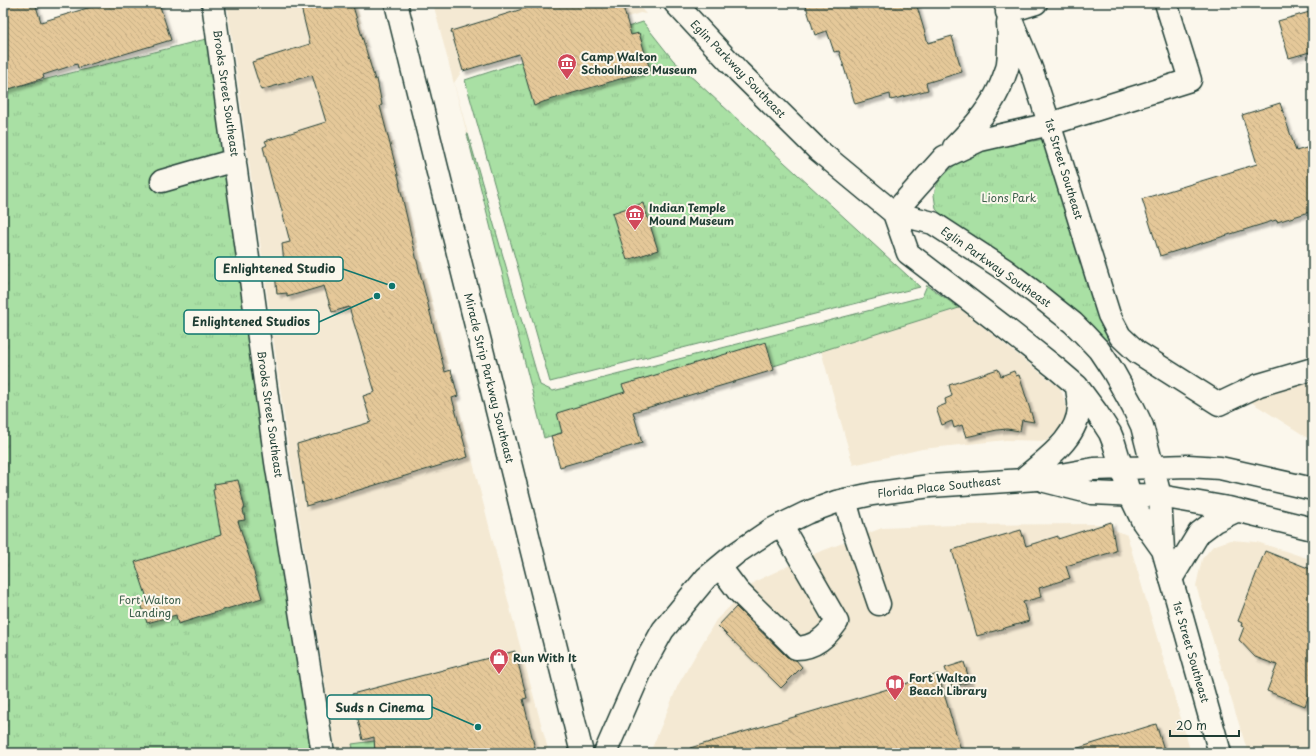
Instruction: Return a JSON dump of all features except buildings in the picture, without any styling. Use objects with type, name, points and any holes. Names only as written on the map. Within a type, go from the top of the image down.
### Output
[{"type":"main road","name":"Brooks Street Southeast","points":[[213,3],[276,462],[323,753]]},
{"type":"main road","name":"Miracle Strip Parkway Southeast","points":[[396,3],[582,753]]},
{"type":"main road","name":"Eglin Parkway Southeast","points":[[675,3],[739,72],[818,150],[894,213],[933,223],[1005,270],[1073,323],[1099,350],[1121,384],[1142,426],[1160,496],[1163,550]]},
{"type":"main road","points":[[1036,3],[1006,7],[1009,38],[1008,64],[999,92],[973,127],[894,213],[908,253],[1003,326],[1077,386],[1110,433],[1130,495],[1144,522],[1163,550]]},
{"type":"main road","points":[[944,157],[980,140],[1050,124],[1190,80],[1166,3]]},
{"type":"main road","name":"1st Street Southeast","points":[[1006,7],[1028,60],[1050,124],[1108,315],[1120,336],[1137,352],[1219,404],[1259,385],[1313,369]]},
{"type":"main road","points":[[162,181],[235,160]]},
{"type":"main road","points":[[1031,479],[1066,439],[1075,424],[1079,408],[1077,386]]},
{"type":"main road","points":[[1031,479],[1094,469],[1188,466],[1220,468],[1313,489]]},
{"type":"main road","points":[[1031,479],[1092,493],[1160,496],[1238,510],[1313,529]]},
{"type":"main road","name":"Florida Place Southeast","points":[[605,753],[642,666],[663,630],[706,578],[735,554],[769,531],[806,513],[846,500],[872,494],[930,486],[1031,479]]},
{"type":"main road","points":[[846,500],[853,528],[879,604]]},
{"type":"main road","points":[[1171,580],[1199,533],[1216,521],[1238,510]]},
{"type":"main road","points":[[720,567],[738,591],[796,648],[806,648],[814,644],[828,634],[837,622],[782,525]]},
{"type":"main road","name":"1st Street Southeast","points":[[1163,550],[1220,753]]},
{"type":"shaded area","points":[[227,3],[356,3],[512,616],[549,753],[336,753],[290,460]]},
{"type":"shaded area","points":[[433,3],[636,3],[646,14],[640,13],[462,71],[454,83],[467,134]]},
{"type":"shaded area","points":[[959,308],[1060,388],[1067,407],[1063,424],[1047,441],[1006,440],[922,449],[853,465],[821,351]]},
{"type":"shaded area","points":[[1313,381],[1313,441],[1251,402],[1263,396]]},
{"type":"shaded area","points":[[1101,524],[1127,535],[1191,753],[650,753],[678,685],[716,620],[756,581],[814,554],[882,528],[955,525]]},
{"type":"shaded area","points":[[1230,540],[1257,542],[1313,560],[1313,753],[1248,753],[1196,586],[1202,559],[1213,546]]},
{"type":"green space","points":[[643,22],[673,60],[920,287],[550,382],[465,80]]},
{"type":"green space","name":"Fort Walton Landing","points":[[218,36],[323,753],[3,753],[3,90]]},
{"type":"green space","points":[[467,134],[540,385],[553,391],[922,297],[927,285],[959,308],[544,438]]},
{"type":"green space","name":"Lions Park","points":[[1044,139],[1112,337],[1103,342],[1031,274],[942,216],[936,209],[934,195],[936,186],[942,177],[959,161],[979,151]]},
{"type":"green space","points":[[412,736],[415,753],[354,753],[352,744]]},
{"type":"place","name":"Camp Walton Schoolhouse Museum","points":[[567,80]]},
{"type":"place","name":"Indian Temple Mound Museum","points":[[635,231]]},
{"type":"place","name":"Enlightened Studio","points":[[392,286]]},
{"type":"place","name":"Enlightened Studios","points":[[377,296]]},
{"type":"place","name":"Run With It","points":[[499,675]]},
{"type":"place","name":"Fort Walton Beach Library","points":[[895,701]]},
{"type":"place","name":"Suds n Cinema","points":[[478,727]]}]
